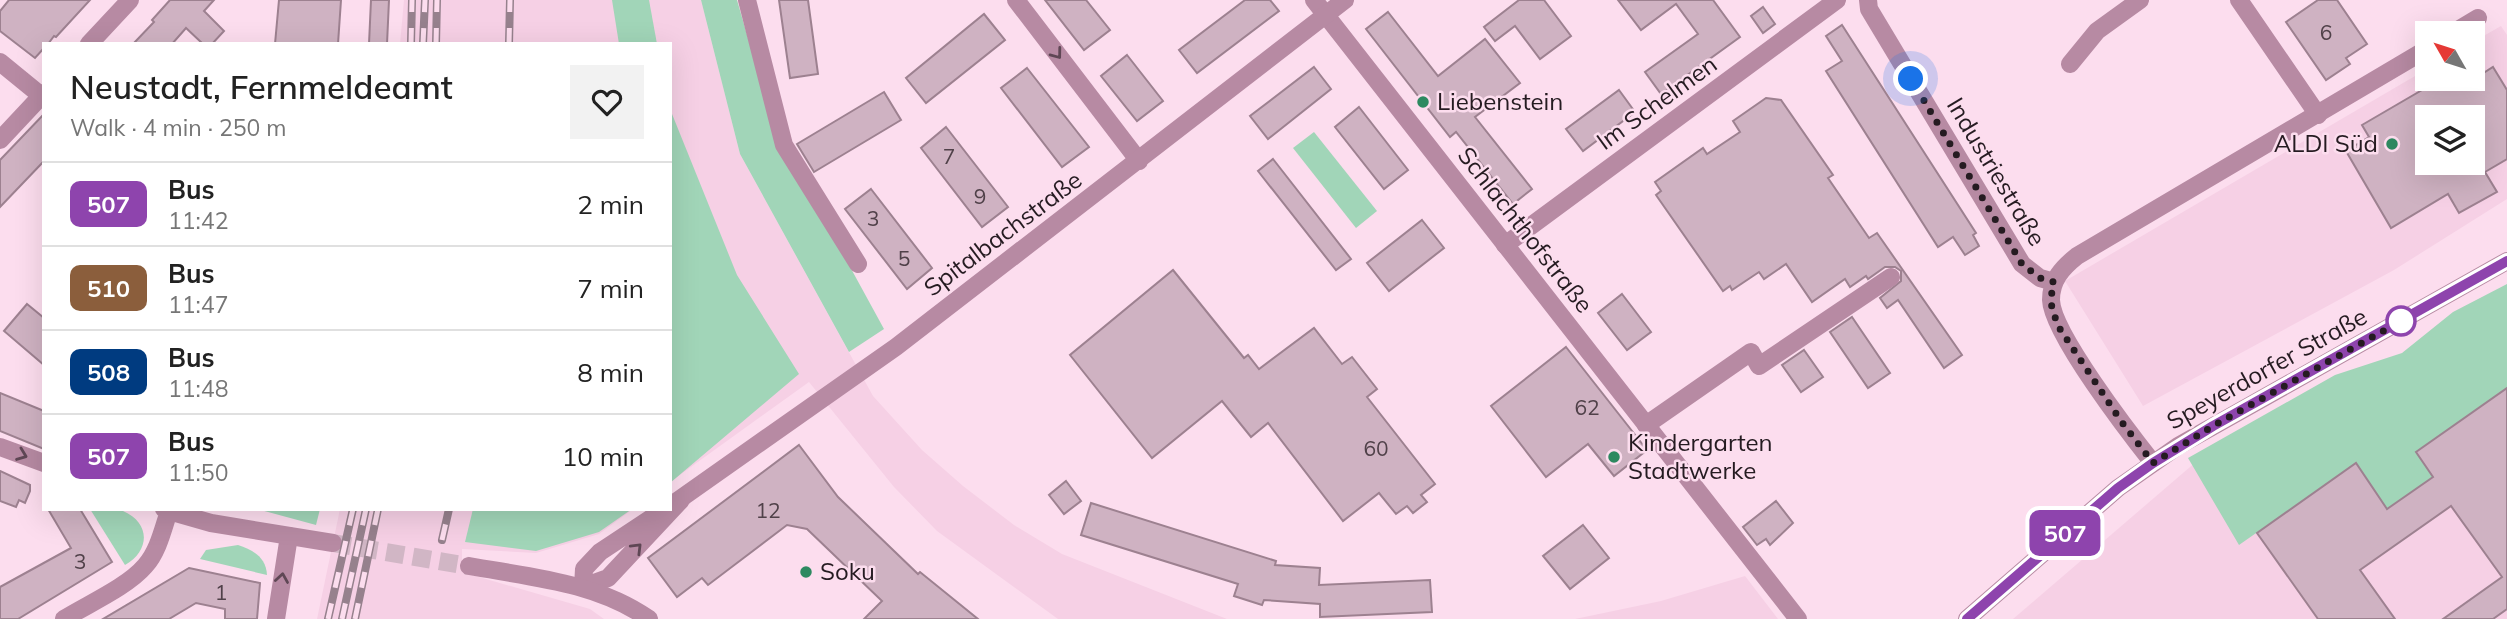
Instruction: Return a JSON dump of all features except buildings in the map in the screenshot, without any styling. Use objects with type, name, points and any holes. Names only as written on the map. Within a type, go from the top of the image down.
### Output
[{"type":"street","points":[[91,42],[130,0]]},
{"type":"street","points":[[747,0],[784,145],[858,264]]},
{"type":"street","points":[[1016,0],[1139,162]]},
{"type":"street","name":"Schlachthofstraße","points":[[1314,0],[1798,619]]},
{"type":"street","name":"Spitalbachstraße","points":[[677,502],[896,347],[1139,162],[1345,0]]},
{"type":"street","name":"Im Schelmen","points":[[1505,245],[1837,0]]},
{"type":"street","name":"Industriestraße","points":[[1868,0],[1869,9],[2022,264],[2040,278],[2054,282]]},
{"type":"street","points":[[2070,64],[2097,31],[2140,0]]},
{"type":"street","points":[[2239,0],[2318,115]]},
{"type":"street","points":[[2473,21],[2478,18]]},
{"type":"street","points":[[2153,463],[2121,421],[2060,329],[2052,310],[2051,297],[2054,282],[2064,266],[2415,56]]},
{"type":"street","points":[[0,62],[42,94]]},
{"type":"street","points":[[0,140],[42,96]]},
{"type":"street","name":"Speyerdorfer Straße","points":[[1967,619],[2118,488],[2153,463],[2220,422],[2507,261]]},
{"type":"street","points":[[1646,425],[1751,352],[1759,366],[1891,277]]},
{"type":"street","points":[[0,447],[42,462]]},
{"type":"street","points":[[64,619],[147,565],[154,552],[167,511]]},
{"type":"street","points":[[171,511],[239,528],[333,543]]},
{"type":"street","points":[[209,511],[239,528]]},
{"type":"street","points":[[583,587],[584,569],[600,552],[663,511]]},
{"type":"street","name":"Spitalbachstraße","points":[[583,587],[608,578],[669,511]]},
{"type":"street","points":[[276,619],[289,536]]},
{"type":"street","points":[[469,566],[583,587],[618,601],[649,619]]},
{"type":"shaded area","points":[[404,0],[701,0],[740,154],[873,396],[922,450],[1014,525],[1062,554],[1227,619],[1058,619],[937,531],[894,487],[809,382],[672,481],[672,42],[400,42]]},
{"type":"shaded area","points":[[2501,26],[2507,35],[2507,199],[2394,270],[2143,406],[2065,281],[2415,76],[2415,91],[2485,91],[2485,35]]},
{"type":"shaded area","points":[[2507,300],[2507,619],[2013,619],[2197,461]]},
{"type":"shaded area","points":[[340,511],[630,511],[599,534],[536,553],[462,549],[462,572],[590,609],[604,619],[317,619]]},
{"type":"shaded area","points":[[1745,576],[1778,619],[1575,619],[1661,601]]},
{"type":"green space","points":[[612,0],[649,0],[657,42],[619,42]]},
{"type":"green space","points":[[701,0],[737,0],[777,139],[884,329],[849,352],[740,154]]},
{"type":"green space","points":[[672,114],[737,275],[799,374],[672,481]]},
{"type":"green space","points":[[1314,132],[1377,211],[1356,228],[1293,148]]},
{"type":"green space","points":[[2507,284],[2507,388],[2416,452],[2433,477],[2387,509],[2355,464],[2239,545],[2188,458],[2335,375],[2402,353],[2453,312]]},
{"type":"green space","points":[[91,511],[123,511],[139,523],[143,530],[143,545],[125,565]]},
{"type":"green space","points":[[264,511],[320,511],[316,525]]},
{"type":"green space","points":[[473,511],[629,511],[599,532],[536,551],[465,542]]},
{"type":"green space","points":[[238,545],[258,555],[264,563],[267,575],[200,559],[206,550]]},
{"type":"tunnel","points":[[333,543],[469,566]]},
{"type":"railway","points":[[411,42],[412,0]]},
{"type":"railway","points":[[423,42],[425,0]]},
{"type":"railway","points":[[436,42],[437,0]]},
{"type":"railway","points":[[509,42],[510,0]]},
{"type":"railway","points":[[328,619],[353,511]]},
{"type":"railway","points":[[342,619],[366,511]]},
{"type":"railway","points":[[355,619],[378,511]]},
{"type":"railway","points":[[442,540],[449,511]]},
{"type":"bus line","name":"507","points":[[1967,619],[2118,488],[2178,446],[2507,261]]},
{"type":"place","name":"Liebenstein","points":[[1423,102]]},
{"type":"place","name":"ALDI Süd","points":[[2392,144]]},
{"type":"place","name":"Kindergarten Stadtwerke","points":[[1614,457]]},
{"type":"place","name":"Soku","points":[[806,572]]},
{"type":"route","points":[[1911,79],[2022,264],[2029,272],[2054,282],[2052,310],[2060,329],[2121,421],[2153,463],[2178,446],[2401,321]]}]
